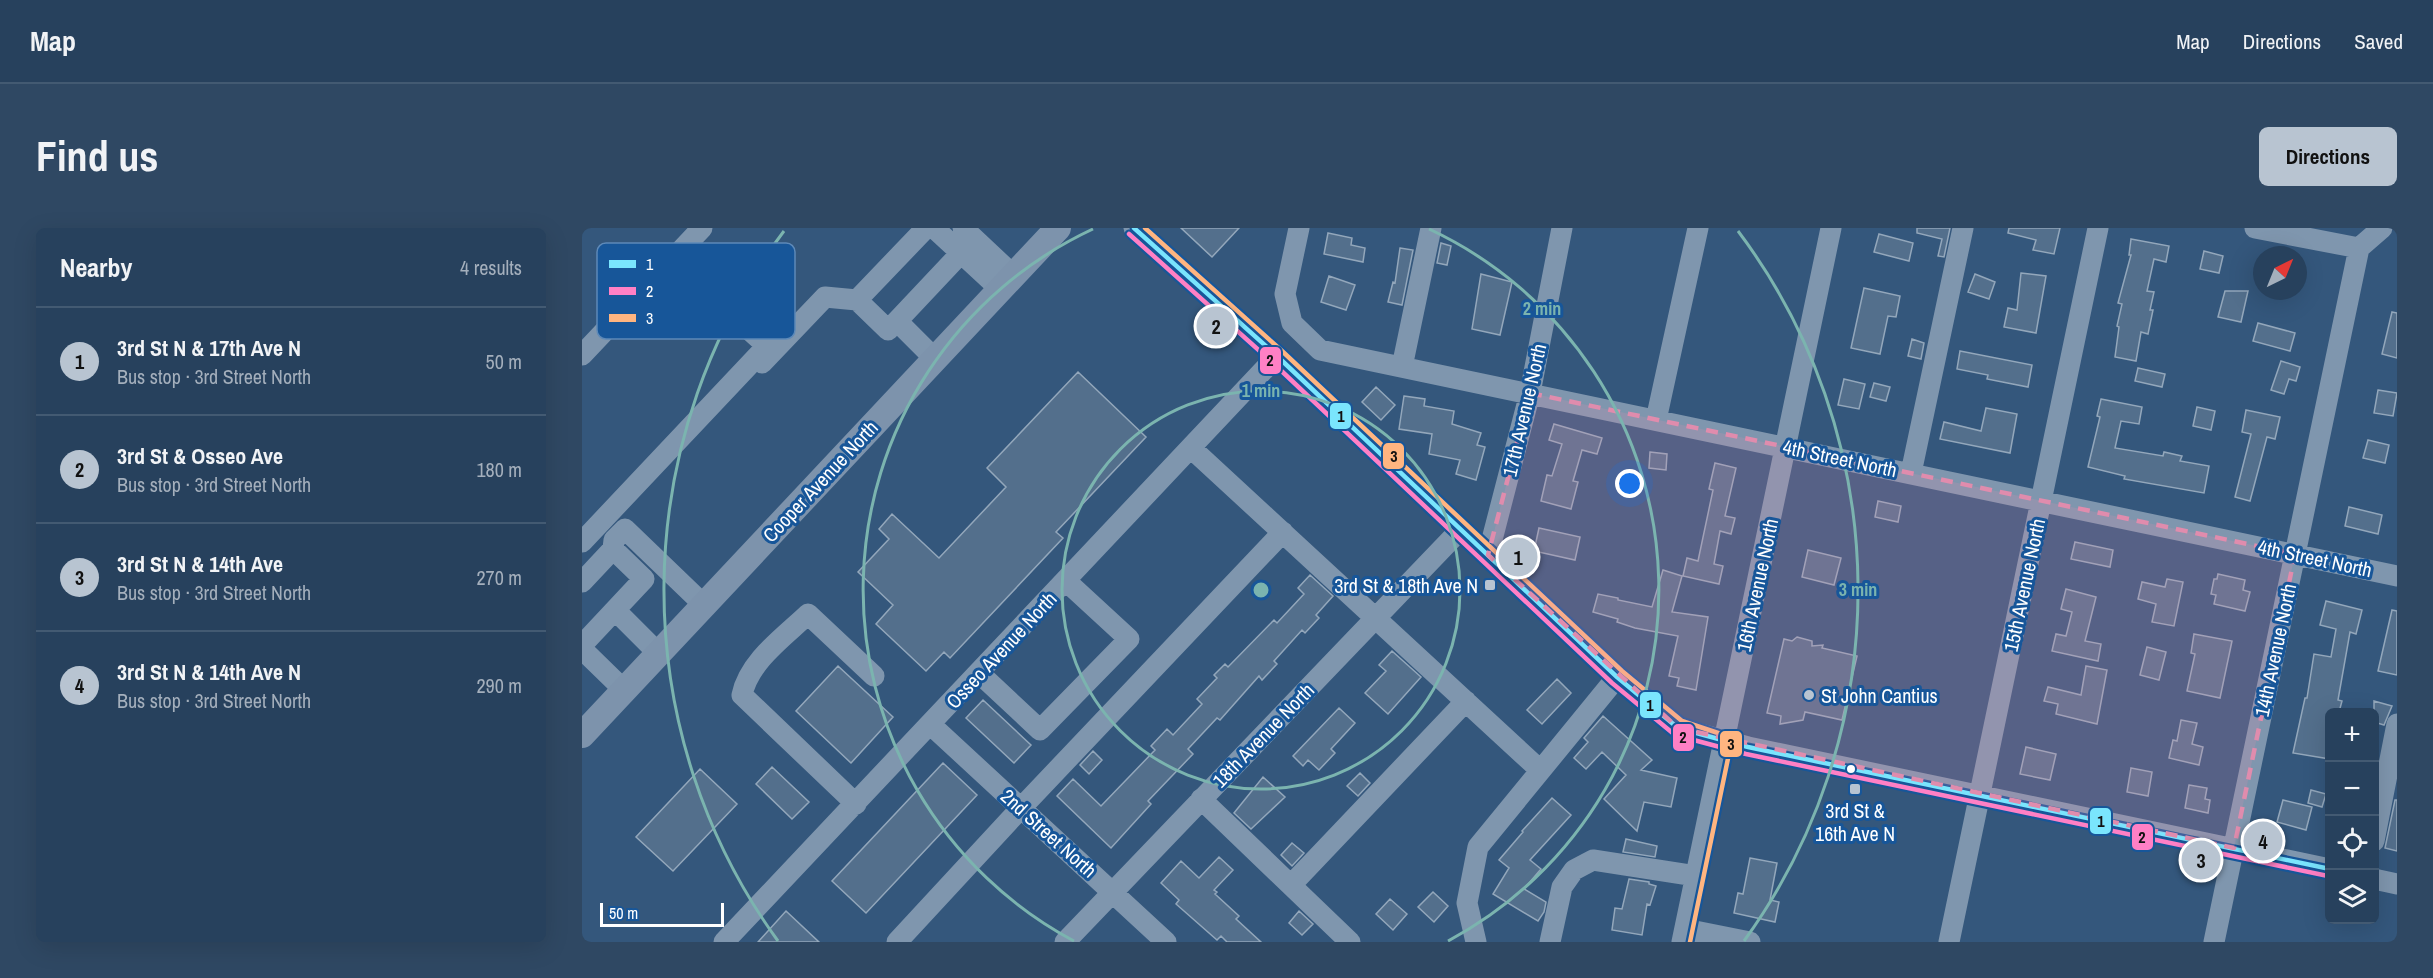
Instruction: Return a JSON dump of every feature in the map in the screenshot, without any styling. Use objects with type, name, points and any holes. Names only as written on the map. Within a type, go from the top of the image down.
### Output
[{"type":"main road","name":"Cooper Avenue North","points":[[582,735],[1058,228]]},
{"type":"street","points":[[688,243],[702,228]]},
{"type":"street","points":[[857,300],[926,228]]},
{"type":"street","points":[[934,228],[961,253],[1007,282]]},
{"type":"street","points":[[963,228],[1007,282]]},
{"type":"street","points":[[1134,228],[1277,356],[1617,677],[1678,728],[1724,742],[2325,868]]},
{"type":"street","name":"4th Street North","points":[[1299,228],[1285,294],[1292,324],[1320,350],[2397,576]]},
{"type":"street","points":[[1402,367],[1431,228]]},
{"type":"street","name":"17th Avenue North","points":[[1488,555],[1530,393],[1562,228]]},
{"type":"street","points":[[1656,420],[1698,228]]},
{"type":"street","name":"16th Avenue North","points":[[1684,935],[1831,228]]},
{"type":"street","points":[[1911,473],[1963,228]]},
{"type":"street","name":"15th Avenue North","points":[[1949,942],[2098,228]]},
{"type":"street","points":[[2255,228],[2359,248],[2382,228]]},
{"type":"street","name":"14th Avenue North","points":[[2214,942],[2359,248]]},
{"type":"street","points":[[795,328],[825,297],[857,300],[888,330],[961,253]]},
{"type":"street","points":[[897,321],[935,359]]},
{"type":"street","points":[[582,355],[597,339]]},
{"type":"street","points":[[582,542],[767,346],[759,339]]},
{"type":"street","points":[[753,360],[761,363],[784,339]]},
{"type":"street","name":"Osseo Avenue North","points":[[725,942],[1277,356]]},
{"type":"street","points":[[1191,448],[1540,771]]},
{"type":"street","name":"18th Avenue North","points":[[1065,942],[1461,528]]},
{"type":"street","points":[[582,582],[613,549],[614,540],[625,530],[704,605]]},
{"type":"street","points":[[897,942],[1283,532]]},
{"type":"street","points":[[613,549],[644,579],[615,610],[585,656],[624,690]]},
{"type":"street","points":[[979,673],[1040,730],[1129,639],[1066,581]]},
{"type":"street","points":[[615,610],[658,653]]},
{"type":"street","points":[[856,804],[742,695],[745,681],[760,660],[808,614],[874,676]]},
{"type":"street","points":[[1476,942],[1467,903],[1478,847],[1617,677]]},
{"type":"street","points":[[1291,885],[1466,701]]},
{"type":"street","points":[[2379,816],[2397,724]]},
{"type":"street","name":"2nd Street North","points":[[931,725],[1166,942]]},
{"type":"street","points":[[1201,799],[1350,942]]},
{"type":"street","points":[[1550,942],[1562,887],[1574,870],[1593,860],[1696,876]]},
{"type":"street","points":[[2379,880],[2397,884]]},
{"type":"street","points":[[1684,935],[1750,942]]},
{"type":"highlighted area","points":[[1530,393],[2295,554],[2234,848],[1678,728],[1488,555]]},
{"type":"building","points":[[1181,228],[1239,228],[1212,257]]},
{"type":"building","points":[[1917,228],[1950,228],[1944,257],[1938,256],[1942,239],[1917,233]]},
{"type":"building","points":[[2009,228],[2060,228],[2054,254],[2033,250],[2036,240],[2008,233]]},
{"type":"building","points":[[1328,233],[1352,238],[1351,245],[1365,248],[1363,262],[1324,254]]},
{"type":"building","points":[[1879,234],[1913,243],[1909,261],[1874,252]]},
{"type":"building","points":[[2131,239],[2169,246],[2166,262],[2154,259],[2147,291],[2154,292],[2150,310],[2153,310],[2148,334],[2141,332],[2136,361],[2115,357],[2119,327],[2117,326],[2122,304],[2118,303],[2131,255],[2129,255]]},
{"type":"building","points":[[1441,243],[1451,246],[1447,265],[1437,263]]},
{"type":"building","points":[[1400,248],[1413,250],[1402,305],[1388,302],[1393,282],[1395,283]]},
{"type":"building","points":[[2204,251],[2223,256],[2219,273],[2200,269]]},
{"type":"building","points":[[2021,273],[2046,276],[2036,333],[2004,327],[2008,308],[2017,310]]},
{"type":"building","points":[[1481,274],[1512,282],[1500,335],[1472,329]]},
{"type":"building","points":[[1975,274],[1995,282],[1989,299],[1968,292]]},
{"type":"building","points":[[1329,276],[1355,285],[1346,310],[1321,302]]},
{"type":"building","points":[[1864,288],[1900,296],[1896,317],[1888,316],[1880,354],[1851,348]]},
{"type":"building","points":[[2225,291],[2248,291],[2241,322],[2218,317]]},
{"type":"building","points":[[2392,312],[2397,313],[2397,358],[2382,354]]},
{"type":"building","points":[[2258,323],[2295,333],[2290,351],[2253,341]]},
{"type":"building","points":[[1912,339],[1924,343],[1921,359],[1908,356]]},
{"type":"building","points":[[1960,351],[2032,365],[2028,387],[1987,379],[1988,375],[1957,369]]},
{"type":"building","points":[[2281,361],[2300,367],[2296,381],[2289,379],[2284,394],[2271,390]]},
{"type":"building","points":[[2138,368],[2165,374],[2162,387],[2135,381]]},
{"type":"building","points":[[1078,372],[1146,437],[1056,532],[1063,538],[950,658],[944,652],[926,671],[876,624],[893,605],[858,572],[889,539],[879,529],[892,514],[939,558],[1006,487],[987,468]]},
{"type":"building","points":[[1844,379],[1865,384],[1859,409],[1838,405]]},
{"type":"building","points":[[1874,383],[1890,387],[1886,401],[1870,397]]},
{"type":"building","points":[[1376,387],[1395,405],[1381,420],[1362,402]]},
{"type":"building","points":[[2378,390],[2397,393],[2393,416],[2374,413]]},
{"type":"building","points":[[1404,396],[1425,399],[1424,406],[1454,411],[1452,424],[1481,433],[1477,445],[1485,447],[1476,480],[1456,474],[1460,460],[1429,454],[1432,434],[1399,429]]},
{"type":"building","points":[[2101,399],[2142,407],[2139,424],[2121,421],[2115,448],[2163,456],[2164,452],[2182,456],[2180,461],[2209,466],[2204,493],[2124,479],[2125,476],[2088,467],[2100,417],[2097,416]]},
{"type":"building","points":[[2197,407],[2215,411],[2211,430],[2193,426]]},
{"type":"building","points":[[1986,408],[2017,414],[2010,453],[1940,439],[1944,422],[1981,431]]},
{"type":"building","points":[[2246,410],[2280,417],[2275,439],[2267,437],[2250,501],[2235,497],[2251,434],[2242,432]]},
{"type":"building","points":[[1554,424],[1602,438],[1597,454],[1582,450],[1573,481],[1578,482],[1571,509],[1541,501],[1547,475],[1552,476],[1562,444],[1549,440]]},
{"type":"building","points":[[2368,440],[2389,445],[2385,463],[2363,458]]},
{"type":"building","points":[[1650,452],[1667,454],[1666,470],[1649,468]]},
{"type":"building","points":[[1715,463],[1736,468],[1725,516],[1735,518],[1731,534],[1720,531],[1714,564],[1723,566],[1719,584],[1683,576],[1687,558],[1698,561],[1713,490],[1709,489]]},
{"type":"building","points":[[1878,501],[1901,506],[1898,522],[1875,517]]},
{"type":"building","points":[[2349,507],[2382,515],[2378,534],[2345,526]]},
{"type":"building","points":[[1539,528],[1580,537],[1575,560],[1534,551]]},
{"type":"building","points":[[2075,542],[2113,550],[2110,567],[2071,559]]},
{"type":"building","points":[[1808,550],[1841,558],[1834,585],[1802,577]]},
{"type":"building","points":[[1663,570],[1682,576],[1672,612],[1708,617],[1696,690],[1677,686],[1679,678],[1669,676],[1678,636],[1635,628],[1617,622],[1618,619],[1593,612],[1598,594],[1652,607]]},
{"type":"building","points":[[2218,574],[2245,580],[2243,590],[2250,592],[2245,611],[2214,604],[2216,595],[2211,594],[2214,579],[2217,579]]},
{"type":"building","points":[[1310,575],[1333,596],[1316,615],[1319,618],[1305,633],[1302,630],[1274,661],[1277,664],[1262,680],[1259,676],[1220,720],[1217,718],[1188,749],[1193,754],[1148,801],[1151,804],[1111,848],[1057,796],[1073,779],[1101,806],[1155,750],[1151,746],[1167,729],[1173,735],[1202,704],[1197,699],[1217,678],[1214,675],[1225,664],[1228,667],[1274,620],[1277,623],[1304,594],[1298,588]]},
{"type":"building","points":[[2167,579],[2183,582],[2174,626],[2152,622],[2156,604],[2138,599],[2142,582],[2165,587]]},
{"type":"building","points":[[2066,589],[2096,597],[2085,641],[2101,644],[2098,661],[2052,651],[2056,634],[2066,636],[2072,612],[2061,609]]},
{"type":"building","points":[[2326,601],[2362,610],[2356,634],[2350,632],[2338,700],[2342,701],[2340,708],[2325,708],[2325,758],[2293,753],[2305,698],[2307,698],[2314,654],[2331,657],[2336,629],[2320,625]]},
{"type":"building","points":[[2392,610],[2397,611],[2397,675],[2378,671]]},
{"type":"building","points":[[2194,634],[2232,641],[2220,698],[2187,691],[2195,654],[2191,653]]},
{"type":"building","name":"St John Cantius","points":[[1797,637],[1812,641],[1812,646],[1823,645],[1822,648],[1857,656],[1842,720],[1805,712],[1803,720],[1780,724],[1781,716],[1767,713],[1784,639],[1792,641]]},
{"type":"building","points":[[2147,647],[2166,652],[2159,680],[2140,675]]},
{"type":"building","points":[[1392,651],[1421,677],[1388,714],[1365,693],[1386,671],[1379,665]]},
{"type":"building","points":[[838,666],[893,717],[851,763],[796,711]]},
{"type":"building","points":[[2086,666],[2107,670],[2097,724],[2056,714],[2058,704],[2044,701],[2048,687],[2081,695]]},
{"type":"building","points":[[1557,679],[1571,693],[1542,724],[1527,710]]},
{"type":"building","points":[[983,700],[1031,745],[1014,763],[966,718]]},
{"type":"building","points":[[2374,701],[2392,706],[2384,725],[2379,724],[2379,708],[2374,708]]},
{"type":"building","points":[[1339,708],[1355,723],[1331,749],[1335,753],[1319,770],[1308,760],[1303,766],[1293,756]]},
{"type":"building","points":[[1603,716],[1652,760],[1641,770],[1677,778],[1671,807],[1644,802],[1637,831],[1604,799],[1626,775],[1602,752],[1586,769],[1574,758],[1588,742],[1584,738]]},
{"type":"building","points":[[2181,720],[2197,723],[2192,744],[2203,747],[2199,765],[2169,758],[2173,740],[2177,741]]},
{"type":"building","points":[[2026,747],[2056,754],[2050,780],[2020,774]]},
{"type":"building","points":[[1093,751],[1102,760],[1089,774],[1080,765]]},
{"type":"building","points":[[943,763],[977,795],[866,913],[832,881]]},
{"type":"building","points":[[772,767],[809,802],[792,819],[756,784]]},
{"type":"building","points":[[2131,768],[2152,772],[2148,796],[2127,792]]},
{"type":"building","points":[[700,769],[737,804],[673,871],[636,837]]},
{"type":"building","points":[[1360,773],[1370,783],[1358,796],[1347,786]]},
{"type":"building","points":[[1263,777],[1285,797],[1251,829],[1234,813]]},
{"type":"building","points":[[2189,785],[2207,788],[2205,799],[2210,800],[2208,813],[2185,808]]},
{"type":"building","points":[[2311,790],[2325,794],[2322,807],[2308,803]]},
{"type":"building","points":[[1552,798],[1571,815],[1530,860],[1541,869],[1524,889],[1546,902],[1544,912],[1538,921],[1493,894],[1509,868],[1499,860]]},
{"type":"building","points":[[2283,800],[2312,807],[2306,830],[2277,822]]},
{"type":"building","points":[[2395,800],[2397,800],[2397,851],[2385,848]]},
{"type":"building","points":[[1626,839],[1657,846],[1655,857],[1623,852]]},
{"type":"building","points":[[1292,843],[1304,853],[1292,866],[1281,855]]},
{"type":"building","points":[[1219,857],[1233,870],[1214,890],[1217,892],[1215,894],[1239,916],[1236,919],[1261,942],[1227,942],[1221,936],[1217,940],[1176,904],[1179,900],[1161,883],[1181,861],[1199,878]]},
{"type":"building","points":[[1750,858],[1777,863],[1770,900],[1779,902],[1775,922],[1734,913],[1738,893],[1743,894]]},
{"type":"building","points":[[1629,879],[1649,882],[1656,886],[1650,905],[1647,904],[1642,935],[1612,930],[1615,908],[1622,909]]},
{"type":"building","points":[[1433,892],[1448,906],[1434,922],[1418,907]]},
{"type":"building","points":[[1390,899],[1407,914],[1393,930],[1376,914]]},
{"type":"building","points":[[786,911],[819,942],[758,942]]},
{"type":"building","points":[[1299,911],[1313,924],[1302,935],[1289,923]]},
{"type":"transit line","name":"1","points":[[1134,228],[1277,356],[1617,677],[1678,728],[1748,747],[2325,868]]},
{"type":"transit line","name":"3","points":[[1145,228],[1282,351],[1622,671],[1682,721],[1730,737],[1731,744],[1690,942]]},
{"type":"transit line","name":"2","points":[[1129,234],[1272,362],[1612,683],[1675,735],[1746,754],[2325,875]]},
{"type":"place","name":"3rd St & Osseo Ave","points":[[1216,326]]},
{"type":"place","name":"3rd St N & 17th Ave N","points":[[1518,557]]},
{"type":"place","name":"3rd St & 18th Ave N","points":[[1490,585]]},
{"type":"place","name":"St John Cantius","points":[[1809,695]]},
{"type":"place","name":"3rd St & 16th Ave N","points":[[1855,789]]},
{"type":"place","name":"3rd St N & 14th Ave N","points":[[2263,841]]},
{"type":"place","name":"3rd St N & 14th Ave","points":[[2201,860]]}]
